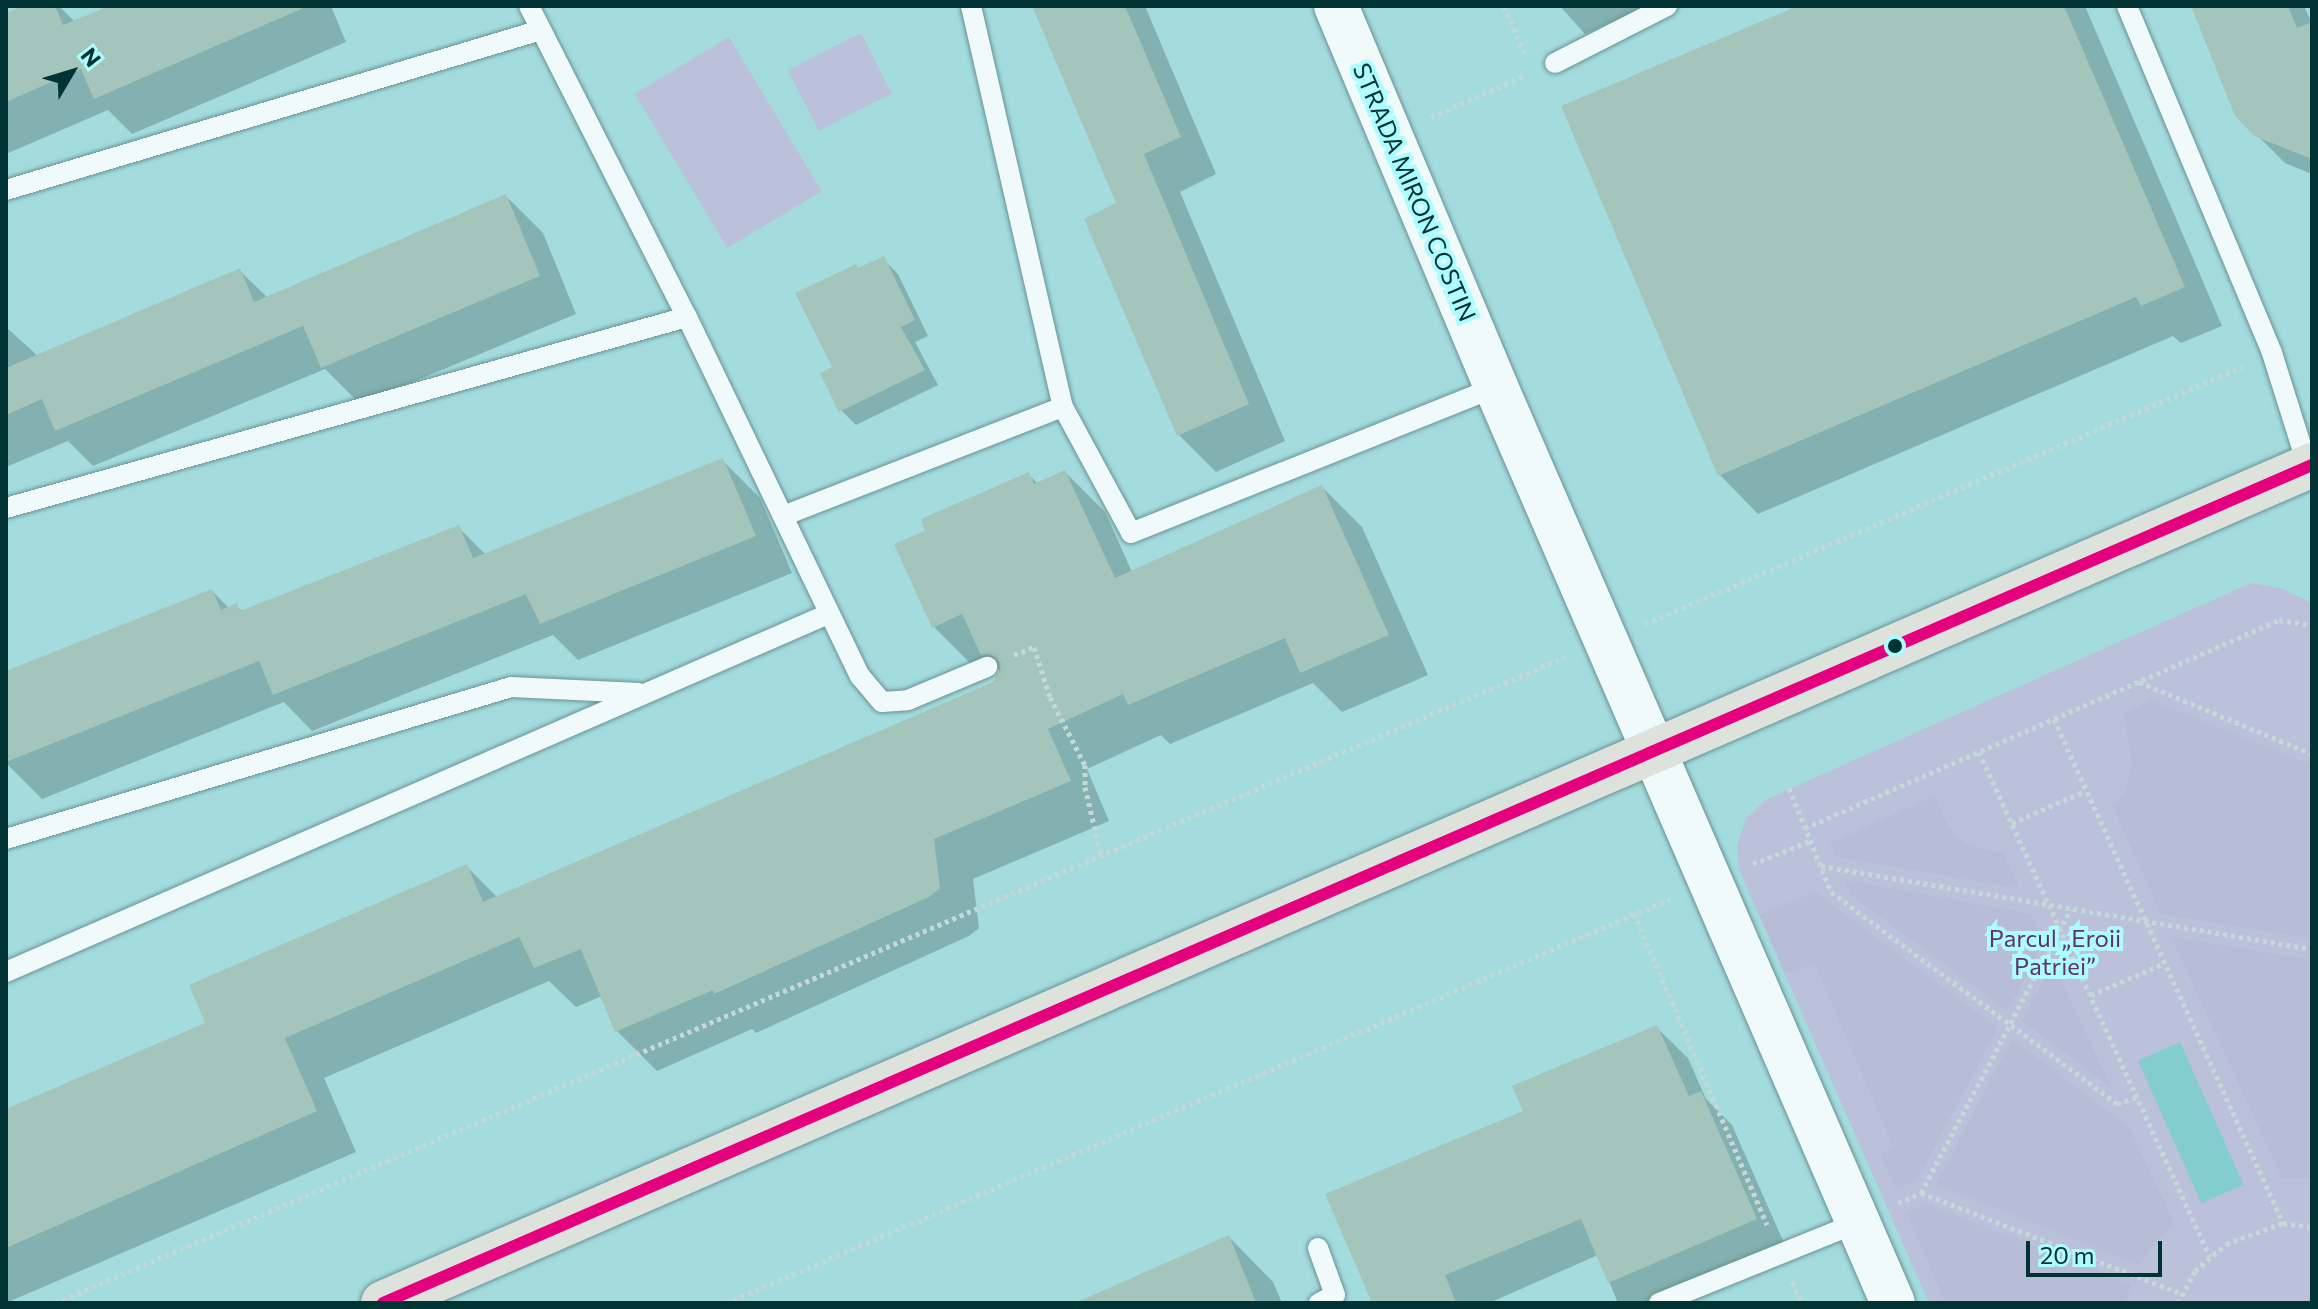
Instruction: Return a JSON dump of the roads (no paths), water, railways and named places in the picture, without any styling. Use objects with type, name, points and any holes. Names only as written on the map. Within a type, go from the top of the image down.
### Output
[{"type":"main road","points":[[383,1303],[2311,469]]},
{"type":"street","name":"STRADA MIRON COSTIN","points":[[1336,6],[1496,387],[1655,751],[1875,1214],[1893,1303]]},
{"type":"lane","points":[[529,6],[687,317],[860,676],[882,702],[908,700],[987,667]]},
{"type":"lane","points":[[971,6],[1063,407],[1131,533],[1496,387]]},
{"type":"lane","points":[[1555,63],[1667,6]]},
{"type":"lane","points":[[2127,6],[2272,353],[2311,469]]},
{"type":"lane","points":[[6,190],[541,30]]},
{"type":"lane","points":[[6,508],[687,317]]},
{"type":"lane","points":[[783,516],[1063,407]]},
{"type":"lane","points":[[6,972],[828,614]]},
{"type":"lane","points":[[6,839],[511,687],[646,693]]},
{"type":"lane","points":[[1659,1303],[1875,1214]]},
{"type":"lane","points":[[1318,1248],[1335,1295],[1319,1303]]},
{"type":"park label","name":"Parcul „Eroii Patriei”","points":[[2055,952]]}]
